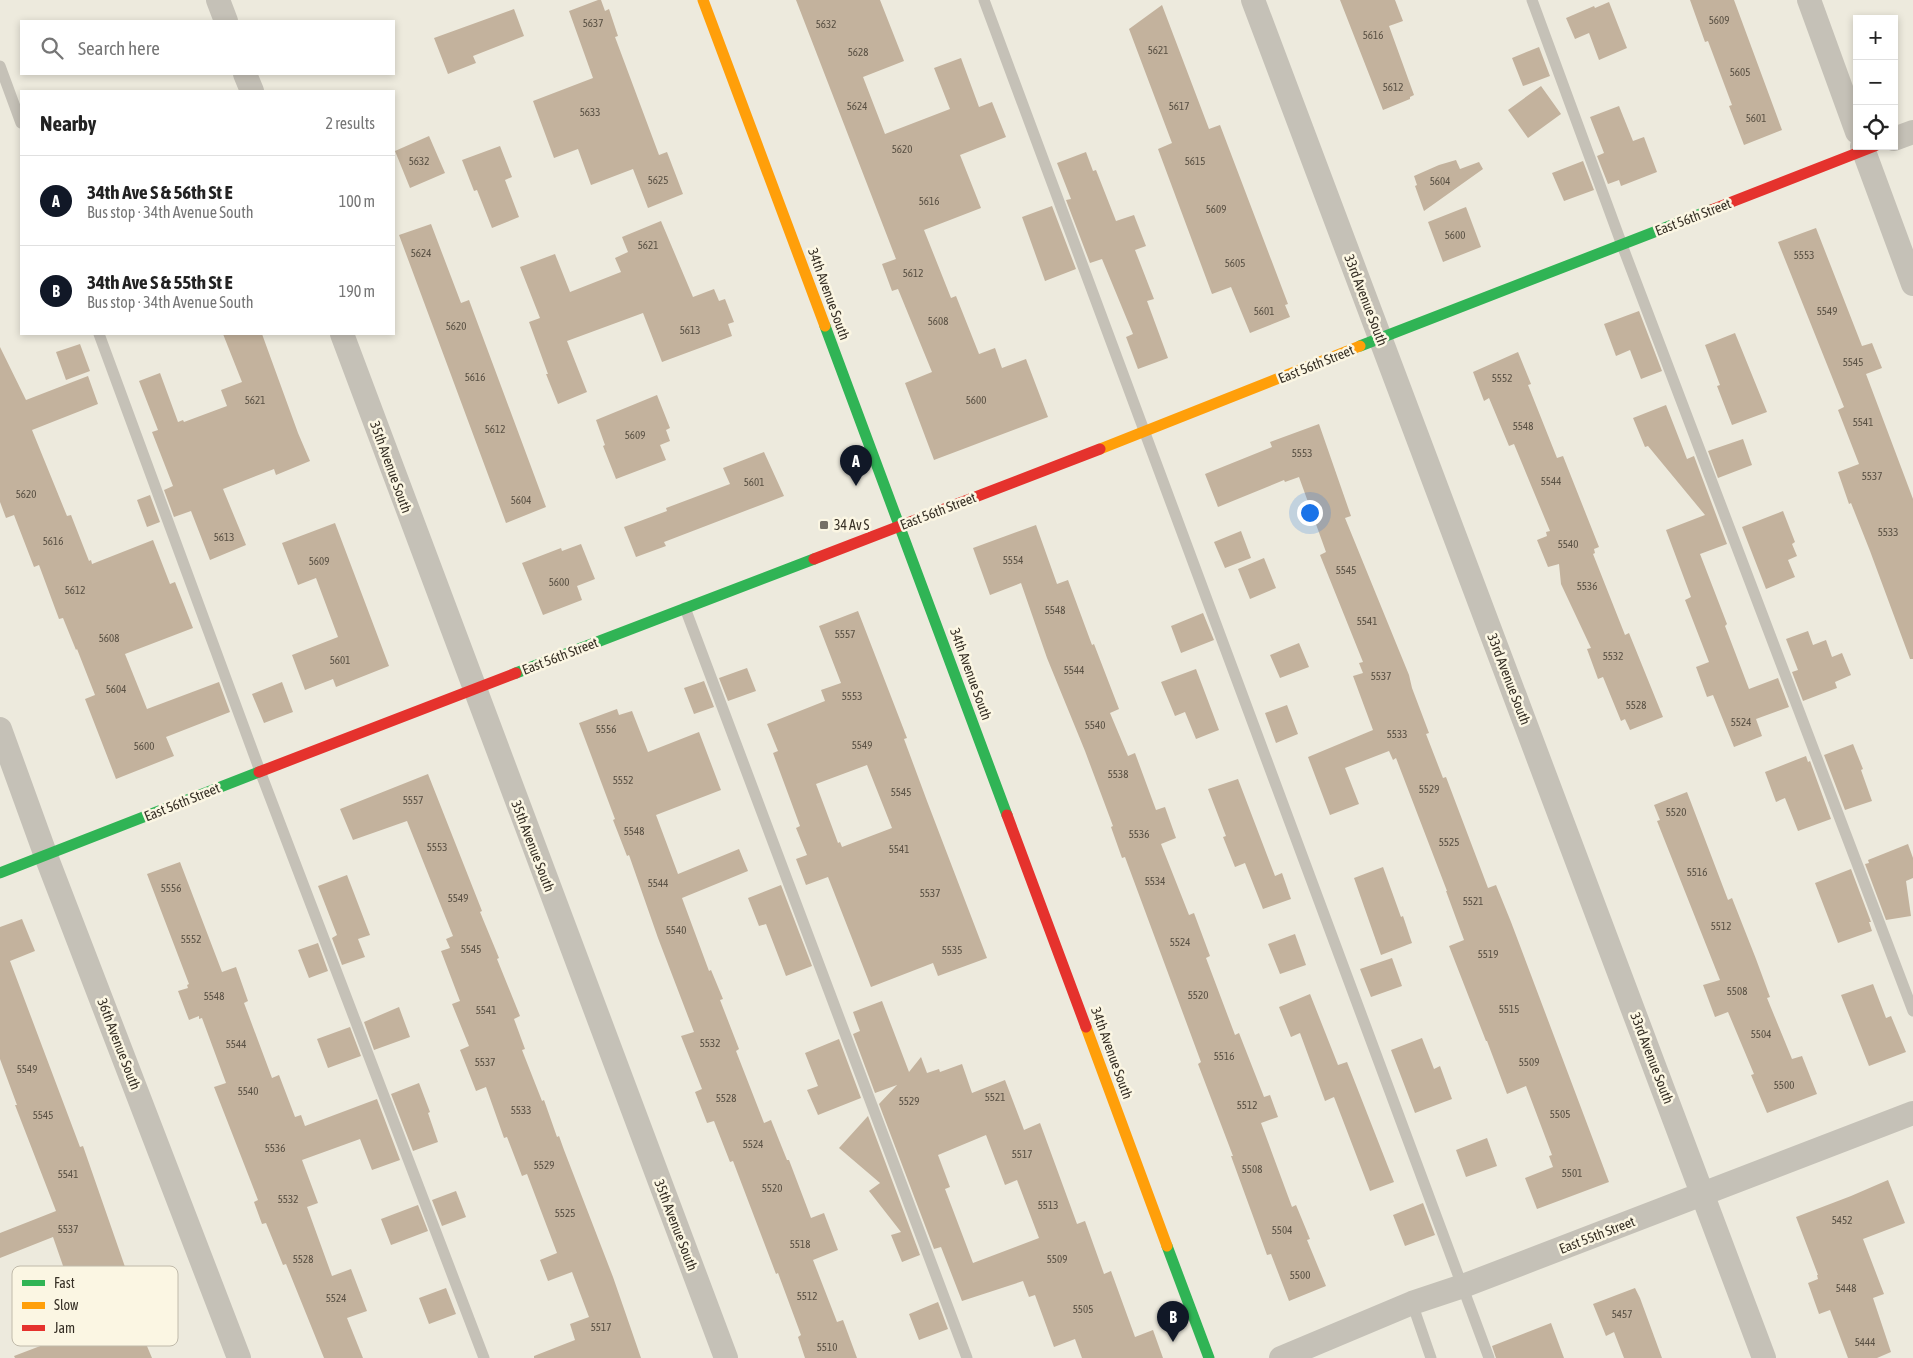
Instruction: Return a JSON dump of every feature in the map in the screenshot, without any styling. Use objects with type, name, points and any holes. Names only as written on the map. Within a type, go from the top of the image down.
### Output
[{"type":"street","points":[[218,0],[226,20]]},
{"type":"street","name":"34th Avenue South","points":[[704,0],[1209,1358]]},
{"type":"street","name":"33rd Avenue South","points":[[1253,0],[1764,1358]]},
{"type":"street","points":[[1809,0],[1853,115]]},
{"type":"street","points":[[245,75],[252,90]]},
{"type":"street","points":[[1898,138],[1913,132]]},
{"type":"street","name":"East 56th Street","points":[[0,873],[474,688],[1145,432],[1380,338],[1622,245],[1853,149]]},
{"type":"street","points":[[1866,150],[1913,284]]},
{"type":"street","name":"35th Avenue South","points":[[342,335],[726,1358]]},
{"type":"street","name":"36th Avenue South","points":[[0,729],[46,856],[239,1358]]},
{"type":"street","name":"East 55th Street","points":[[1280,1358],[1412,1303],[1462,1286],[1913,1114]]},
{"type":"lane","points":[[984,0],[1489,1358]]},
{"type":"lane","points":[[1532,0],[1622,245],[1913,1011]]},
{"type":"lane","points":[[0,66],[20,121]]},
{"type":"lane","points":[[99,335],[260,771],[484,1358]]},
{"type":"lane","points":[[685,608],[967,1358]]},
{"type":"lane","points":[[1412,1303],[1431,1358]]},
{"type":"building","points":[[601,0],[605,11],[609,9],[618,36],[615,37],[659,155],[667,152],[683,194],[648,208],[633,169],[591,185],[578,149],[554,158],[533,101],[593,78],[569,11]]},
{"type":"building","points":[[796,0],[880,0],[904,61],[863,77],[885,134],[950,109],[934,68],[961,58],[979,107],[992,102],[1006,137],[960,155],[981,208],[924,230],[951,298],[956,296],[979,354],[995,348],[1002,368],[1026,359],[1048,417],[934,460],[905,383],[932,372],[898,289],[892,291],[882,264],[896,259]]},
{"type":"building","points":[[1340,0],[1395,0],[1403,21],[1389,26],[1414,95],[1410,99],[1383,110]]},
{"type":"building","points":[[1690,0],[1734,0],[1782,130],[1744,145],[1729,106],[1732,105],[1708,41],[1705,42]]},
{"type":"building","points":[[1609,2],[1627,48],[1599,60],[1589,33],[1575,39],[1566,18]]},
{"type":"building","points":[[1162,5],[1209,129],[1220,125],[1288,304],[1285,305],[1290,317],[1250,333],[1231,287],[1212,294],[1158,149],[1172,143],[1129,29]]},
{"type":"building","points":[[514,9],[524,36],[473,56],[476,63],[448,74],[434,38]]},
{"type":"building","points":[[1539,47],[1550,76],[1523,86],[1512,58]]},
{"type":"building","points":[[1541,86],[1561,114],[1528,138],[1508,110]]},
{"type":"building","points":[[1619,106],[1633,141],[1644,137],[1657,172],[1621,186],[1619,180],[1608,184],[1597,156],[1604,153],[1590,117]]},
{"type":"building","points":[[429,136],[445,173],[410,188],[395,151]]},
{"type":"building","points":[[500,146],[512,177],[505,180],[519,217],[492,228],[477,190],[474,191],[462,160]]},
{"type":"building","points":[[1086,152],[1093,171],[1096,170],[1116,221],[1134,215],[1146,246],[1135,250],[1154,299],[1147,301],[1168,358],[1138,369],[1126,337],[1133,334],[1102,259],[1090,263],[1066,200],[1071,199],[1057,163]]},
{"type":"building","points":[[1456,160],[1460,169],[1479,162],[1483,169],[1424,211],[1415,186],[1417,185],[1414,176]]},
{"type":"building","points":[[1583,161],[1594,190],[1564,201],[1552,173]]},
{"type":"building","points":[[1052,206],[1076,269],[1045,281],[1022,217]]},
{"type":"building","points":[[1466,207],[1481,247],[1443,262],[1428,222]]},
{"type":"building","points":[[661,221],[693,297],[714,289],[719,301],[725,299],[734,322],[728,324],[732,336],[662,362],[643,313],[567,341],[587,392],[558,404],[529,322],[540,318],[520,267],[555,254],[570,292],[621,272],[615,258],[628,252],[622,237]]},
{"type":"building","points":[[431,224],[461,303],[469,300],[546,507],[506,523],[399,235]]},
{"type":"building","points":[[1816,228],[1862,346],[1872,343],[1882,368],[1866,374],[1913,499],[1913,659],[1910,659],[1838,472],[1859,464],[1838,410],[1844,407],[1778,242]]},
{"type":"building","points":[[1639,311],[1662,371],[1641,379],[1630,350],[1616,356],[1604,324]]},
{"type":"building","points":[[1735,333],[1767,412],[1732,425],[1717,386],[1720,385],[1705,345]]},
{"type":"building","points":[[223,335],[262,335],[310,461],[276,475],[274,469],[223,489],[246,545],[210,560],[191,511],[174,517],[164,490],[173,486],[152,432],[158,430],[139,381],[160,373],[178,422],[183,420],[184,422],[227,406],[221,390],[242,382]]},
{"type":"building","points":[[80,344],[90,371],[66,380],[56,352]]},
{"type":"building","points":[[0,347],[26,400],[88,376],[98,404],[32,430],[67,516],[71,515],[89,561],[91,560],[92,564],[153,540],[170,584],[175,582],[193,628],[125,654],[147,709],[219,682],[230,712],[166,737],[174,756],[116,779],[85,699],[95,695],[77,649],[63,618],[59,619],[39,565],[34,567],[14,515],[6,518],[0,502]]},
{"type":"building","points":[[1518,352],[1531,384],[1528,385],[1557,458],[1563,456],[1599,547],[1594,549],[1595,553],[1593,554],[1625,635],[1629,633],[1663,717],[1630,730],[1625,719],[1621,721],[1603,677],[1598,679],[1587,649],[1591,648],[1561,584],[1559,564],[1548,567],[1537,540],[1547,536],[1546,532],[1550,531],[1514,444],[1509,446],[1489,398],[1484,401],[1473,372]]},
{"type":"building","points":[[657,395],[670,428],[666,430],[670,441],[660,445],[666,460],[616,479],[603,446],[605,445],[596,420]]},
{"type":"building","points":[[1666,405],[1687,459],[1694,456],[1727,544],[1700,554],[1749,689],[1778,678],[1789,707],[1756,719],[1762,736],[1734,747],[1713,695],[1707,697],[1696,667],[1709,662],[1685,600],[1691,597],[1666,530],[1705,515],[1648,446],[1645,447],[1633,418]]},
{"type":"building","points":[[1319,424],[1351,516],[1345,518],[1409,675],[1429,733],[1426,734],[1443,778],[1446,777],[1488,888],[1496,885],[1609,1182],[1537,1209],[1525,1178],[1553,1167],[1549,1156],[1552,1155],[1526,1086],[1507,1094],[1486,1041],[1449,946],[1464,940],[1396,758],[1393,760],[1389,751],[1345,768],[1359,804],[1330,815],[1308,757],[1373,730],[1353,676],[1363,673],[1359,663],[1363,662],[1320,555],[1326,552],[1299,477],[1285,482],[1284,480],[1218,507],[1205,474],[1272,447],[1270,442]]},
{"type":"building","points":[[1743,439],[1752,465],[1718,478],[1708,451]]},
{"type":"building","points":[[764,452],[784,496],[664,542],[666,546],[636,557],[624,527],[667,511],[666,508],[730,484],[723,468]]},
{"type":"building","points":[[150,495],[160,522],[147,527],[137,500]]},
{"type":"building","points":[[1783,511],[1795,542],[1792,544],[1797,556],[1788,560],[1795,577],[1766,589],[1742,527]]},
{"type":"building","points":[[335,523],[389,666],[336,687],[333,679],[305,690],[292,655],[338,637],[316,578],[298,585],[282,543]]},
{"type":"building","points":[[1036,525],[1057,584],[1068,580],[1092,645],[1094,644],[1119,709],[1110,713],[1128,756],[1135,753],[1156,810],[1165,807],[1176,838],[1161,844],[1189,915],[1194,913],[1210,956],[1206,958],[1235,1035],[1239,1033],[1264,1097],[1270,1095],[1278,1117],[1261,1123],[1292,1207],[1296,1205],[1310,1239],[1307,1240],[1326,1286],[1289,1301],[1271,1254],[1267,1255],[1231,1156],[1233,1156],[1198,1064],[1201,1062],[1125,857],[1122,858],[1111,827],[1113,826],[1047,658],[1021,583],[990,595],[973,548]]},
{"type":"building","points":[[1241,531],[1251,558],[1225,568],[1214,542]]},
{"type":"building","points":[[581,544],[595,579],[577,586],[582,600],[543,615],[522,563],[561,548],[562,551]]},
{"type":"building","points":[[1264,558],[1276,588],[1250,599],[1238,569]]},
{"type":"building","points":[[858,611],[907,738],[904,739],[987,958],[938,976],[933,963],[871,987],[828,877],[806,885],[796,859],[807,855],[796,828],[800,826],[773,753],[778,751],[767,724],[825,701],[821,690],[841,683],[819,626]],"holes":[[[867,765],[892,828],[842,847],[840,842],[838,843],[816,784]]]},
{"type":"building","points":[[1203,613],[1214,640],[1181,653],[1171,626]]},
{"type":"building","points":[[1808,631],[1813,645],[1826,640],[1832,657],[1842,653],[1851,675],[1835,682],[1837,688],[1803,701],[1792,672],[1798,670],[1786,639]]},
{"type":"building","points":[[1299,643],[1309,667],[1280,678],[1270,655]]},
{"type":"building","points":[[747,668],[756,691],[728,701],[719,678]]},
{"type":"building","points":[[1196,669],[1219,730],[1196,739],[1185,712],[1175,716],[1161,682]]},
{"type":"building","points":[[704,681],[714,707],[694,714],[684,688]]},
{"type":"building","points":[[282,682],[293,712],[264,723],[252,694]]},
{"type":"building","points":[[1287,705],[1298,734],[1276,743],[1265,713]]},
{"type":"building","points":[[617,709],[619,715],[632,711],[648,752],[699,732],[721,790],[656,815],[678,874],[739,849],[748,871],[682,898],[709,971],[711,970],[723,999],[720,1000],[739,1049],[736,1051],[764,1123],[771,1120],[787,1160],[789,1160],[811,1218],[824,1213],[838,1250],[813,1260],[837,1322],[843,1320],[857,1358],[805,1358],[798,1337],[801,1335],[733,1161],[730,1162],[714,1121],[707,1123],[695,1092],[702,1089],[681,1036],[694,1032],[629,855],[627,856],[613,820],[615,819],[579,723]]},
{"type":"building","points":[[1853,744],[1863,769],[1861,770],[1872,801],[1845,810],[1824,755]]},
{"type":"building","points":[[1806,756],[1808,762],[1810,761],[1831,819],[1798,831],[1785,798],[1776,802],[1765,772]]},
{"type":"building","points":[[428,774],[482,911],[480,912],[499,958],[497,959],[520,1016],[514,1019],[525,1049],[522,1050],[542,1101],[544,1100],[557,1137],[559,1136],[613,1277],[641,1358],[534,1358],[534,1356],[575,1340],[570,1324],[589,1317],[572,1272],[548,1281],[540,1260],[557,1253],[527,1174],[522,1176],[507,1137],[504,1138],[486,1087],[476,1091],[460,1050],[469,1046],[452,1004],[460,1001],[441,951],[450,948],[446,939],[453,936],[407,821],[353,840],[340,809]]},
{"type":"building","points":[[1238,779],[1275,876],[1282,873],[1291,899],[1263,909],[1245,863],[1235,867],[1223,837],[1226,836],[1208,789]]},
{"type":"building","points":[[1687,792],[1728,900],[1732,898],[1756,959],[1770,997],[1767,998],[1792,1059],[1802,1056],[1817,1094],[1767,1113],[1751,1075],[1754,1074],[1728,1012],[1715,1017],[1703,985],[1720,980],[1657,821],[1660,820],[1654,805]]},
{"type":"building","points":[[1908,844],[1913,858],[1913,878],[1906,881],[1911,916],[1886,920],[1865,864],[1869,863],[1868,860]]},
{"type":"building","points":[[180,862],[222,972],[236,967],[248,1001],[244,1003],[272,1078],[279,1075],[295,1117],[301,1115],[305,1126],[377,1099],[400,1160],[372,1170],[360,1139],[302,1160],[318,1203],[307,1207],[332,1276],[351,1269],[367,1311],[347,1318],[363,1358],[324,1358],[286,1264],[283,1265],[266,1223],[262,1224],[254,1202],[258,1200],[214,1087],[226,1083],[202,1018],[199,1019],[199,1016],[189,1020],[178,991],[188,988],[187,985],[189,984],[147,874]]},
{"type":"building","points":[[1383,867],[1412,943],[1381,955],[1354,878]]},
{"type":"building","points":[[1851,869],[1871,922],[1869,922],[1872,931],[1838,943],[1815,883]]},
{"type":"building","points":[[347,875],[370,935],[358,939],[365,957],[342,965],[332,938],[337,935],[318,886]]},
{"type":"building","points":[[781,885],[812,966],[786,976],[766,924],[759,926],[748,898]]},
{"type":"building","points":[[22,919],[35,951],[10,961],[80,1147],[83,1146],[125,1266],[63,1266],[53,1237],[0,1258],[0,1233],[56,1211],[15,1105],[17,1105],[0,1059],[0,927]]},
{"type":"building","points":[[1295,934],[1306,965],[1280,974],[1268,944]]},
{"type":"building","points":[[318,943],[328,971],[309,978],[298,950]]},
{"type":"building","points":[[1392,958],[1402,986],[1371,997],[1360,969]]},
{"type":"building","points":[[1873,984],[1886,1018],[1891,1016],[1906,1052],[1869,1066],[1841,995]]},
{"type":"building","points":[[1310,994],[1338,1065],[1347,1062],[1394,1182],[1370,1191],[1334,1097],[1325,1101],[1300,1033],[1291,1037],[1279,1007]]},
{"type":"building","points":[[882,1001],[909,1072],[921,1057],[927,1073],[939,1069],[940,1072],[962,1064],[972,1093],[1005,1080],[1024,1130],[1040,1123],[1077,1224],[1085,1221],[1104,1274],[1111,1271],[1135,1337],[1153,1330],[1163,1358],[1082,1358],[1075,1339],[1054,1347],[1035,1295],[1029,1297],[1023,1281],[962,1301],[941,1247],[934,1249],[879,1104],[897,1085],[875,1093],[853,1034],[860,1031],[853,1012]],"holes":[[[986,1135],[1005,1185],[1017,1180],[1039,1238],[973,1263],[945,1189],[950,1187],[938,1155]]]},
{"type":"building","points":[[399,1007],[410,1037],[374,1050],[364,1022]]},
{"type":"building","points":[[350,1027],[361,1056],[328,1068],[317,1039]]},
{"type":"building","points":[[1422,1038],[1434,1069],[1440,1066],[1452,1099],[1415,1113],[1391,1050]]},
{"type":"building","points":[[839,1039],[861,1098],[818,1115],[807,1090],[818,1086],[805,1053]]},
{"type":"building","points":[[419,1083],[430,1112],[428,1113],[438,1142],[413,1151],[391,1094]]},
{"type":"building","points":[[868,1116],[920,1255],[902,1262],[891,1235],[901,1232],[869,1191],[880,1183],[839,1148]]},
{"type":"building","points":[[1487,1138],[1497,1166],[1466,1177],[1456,1150]]},
{"type":"building","points":[[1888,1180],[1905,1223],[1863,1239],[1884,1294],[1873,1298],[1891,1352],[1877,1358],[1848,1358],[1830,1310],[1819,1314],[1808,1283],[1818,1279],[1818,1275],[1796,1217]]},
{"type":"building","points":[[456,1191],[466,1217],[442,1226],[432,1200]]},
{"type":"building","points":[[1423,1203],[1435,1235],[1405,1246],[1393,1215]]},
{"type":"building","points":[[418,1205],[428,1231],[391,1245],[381,1219]]},
{"type":"building","points":[[446,1288],[456,1314],[429,1324],[419,1298]]},
{"type":"building","points":[[1635,1288],[1662,1358],[1624,1358],[1614,1332],[1606,1336],[1593,1304]]},
{"type":"building","points":[[938,1302],[948,1329],[919,1340],[909,1314]]},
{"type":"building","points":[[1551,1323],[1564,1358],[1496,1358],[1492,1346]]},
{"type":"building","points":[[40,1346],[147,1346],[152,1358],[15,1358],[14,1356]]},
{"type":"traffic: fast","points":[[1360,346],[1711,210]]},
{"type":"traffic: fast","points":[[825,326],[1007,815]]},
{"type":"traffic: fast","points":[[516,673],[814,559]]},
{"type":"traffic: fast","points":[[0,873],[259,772]]},
{"type":"traffic: fast","points":[[1167,1246],[1209,1358]]},
{"type":"traffic: slow","points":[[703,0],[825,326]]},
{"type":"traffic: slow","points":[[1100,449],[1360,346]]},
{"type":"traffic: slow","points":[[1086,1027],[1167,1246]]},
{"type":"traffic: jam","points":[[1711,210],[1865,150]]},
{"type":"traffic: jam","points":[[814,559],[1100,449]]},
{"type":"traffic: jam","points":[[259,772],[516,673]]},
{"type":"traffic: jam","points":[[1007,815],[1086,1027]]},
{"type":"place","name":"34th Ave S & 56th St E","points":[[856,486]]},
{"type":"place","name":"34 Av S","points":[[824,525]]},
{"type":"place","name":"34th Ave S & 55th St E","points":[[1173,1342]]}]
